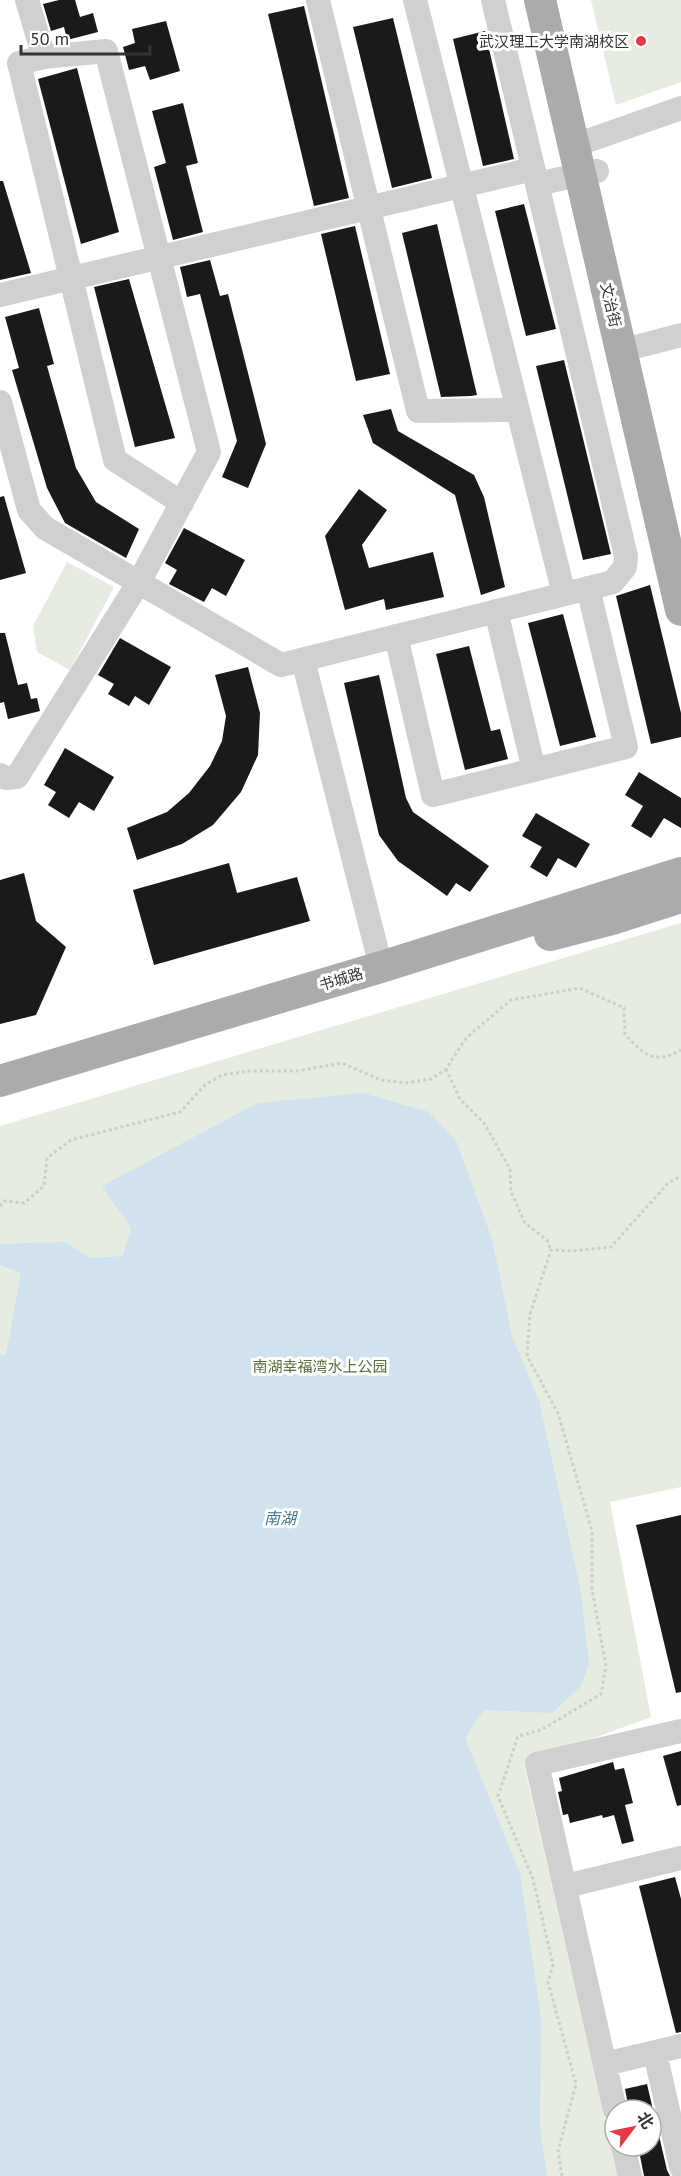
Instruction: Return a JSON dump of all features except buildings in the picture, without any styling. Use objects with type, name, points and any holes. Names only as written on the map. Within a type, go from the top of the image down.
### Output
[{"type":"main road","name":"文治街","points":[[540,0],[639,346],[681,524]]},
{"type":"main road","name":"文治街","points":[[559,0],[590,140],[590,173],[681,610]]},
{"type":"main road","name":"书城路","points":[[0,1081],[381,967],[681,873]]},
{"type":"main road","name":"书城路","points":[[0,1100],[681,897]]},
{"type":"street","points":[[27,0],[44,57]]},
{"type":"street","points":[[318,0],[418,411],[518,410]]},
{"type":"street","points":[[415,0],[564,594]]},
{"type":"street","points":[[0,402],[29,510],[36,520],[45,528],[281,665],[613,582],[625,567],[626,556],[493,0]]},
{"type":"street","points":[[0,775],[6,778],[17,777],[139,582],[209,452],[106,51],[44,57],[19,63],[115,460],[182,502]]},
{"type":"street","points":[[590,140],[681,108]]},
{"type":"street","points":[[0,295],[462,186],[590,173]]},
{"type":"street","points":[[639,346],[681,335]]},
{"type":"street","points":[[396,636],[433,795],[626,747],[588,588]]},
{"type":"street","points":[[496,611],[534,770]]},
{"type":"street","points":[[303,660],[381,967]]},
{"type":"street","points":[[612,2098],[537,1764],[681,1731]]},
{"type":"street","points":[[566,1886],[681,1858]]},
{"type":"street","points":[[605,2064],[681,2046]]},
{"type":"street","points":[[655,2053],[681,2167]]},
{"type":"street","points":[[626,2158],[630,2176]]},
{"type":"path","points":[[0,1206],[4,1201],[24,1203],[44,1186],[47,1158],[71,1140],[180,1112],[205,1085],[222,1075],[249,1071],[297,1071],[342,1063],[381,1080],[407,1083],[431,1078],[446,1069],[466,1038],[511,1000],[580,988],[624,1008],[625,1034],[643,1054],[666,1058],[681,1050]]},
{"type":"path","points":[[446,1069],[460,1099],[484,1123],[510,1169],[511,1192],[525,1223],[548,1240],[551,1250],[530,1314],[527,1356],[558,1413],[592,1531],[592,1589],[606,1666],[601,1694],[541,1730],[518,1736],[498,1796],[533,1878],[554,1965],[548,1982],[576,2084],[558,2151],[562,2176]]},
{"type":"path","points":[[551,1250],[572,1251],[611,1247],[668,1183],[681,1176]]},
{"type":"green space","name":"武汉理工大学南湖校区","points":[[591,0],[681,0],[681,82],[616,105]]},
{"type":"green space","points":[[67,562],[114,587],[70,670],[37,652],[33,626]]},
{"type":"green space","name":"南湖","points":[[681,923],[681,1487],[610,1502],[651,1717],[524,1764],[603,2110],[603,2158],[614,2158],[618,2176],[0,2176],[0,1126]]},
{"type":"water","name":"南湖","points":[[363,1093],[429,1112],[456,1140],[492,1239],[512,1336],[539,1401],[581,1592],[589,1664],[581,1686],[552,1713],[484,1710],[465,1738],[520,1873],[541,2018],[540,2127],[547,2176],[0,2176],[0,1354],[6,1355],[21,1273],[0,1265],[0,1244],[64,1242],[91,1258],[123,1256],[131,1228],[102,1186],[258,1103]]},
{"type":"place","name":"武汉理工大学南湖校区","points":[[641,41]]},
{"type":"park label","name":"南湖幸福湾水上公园","points":[[320,1366]]}]
